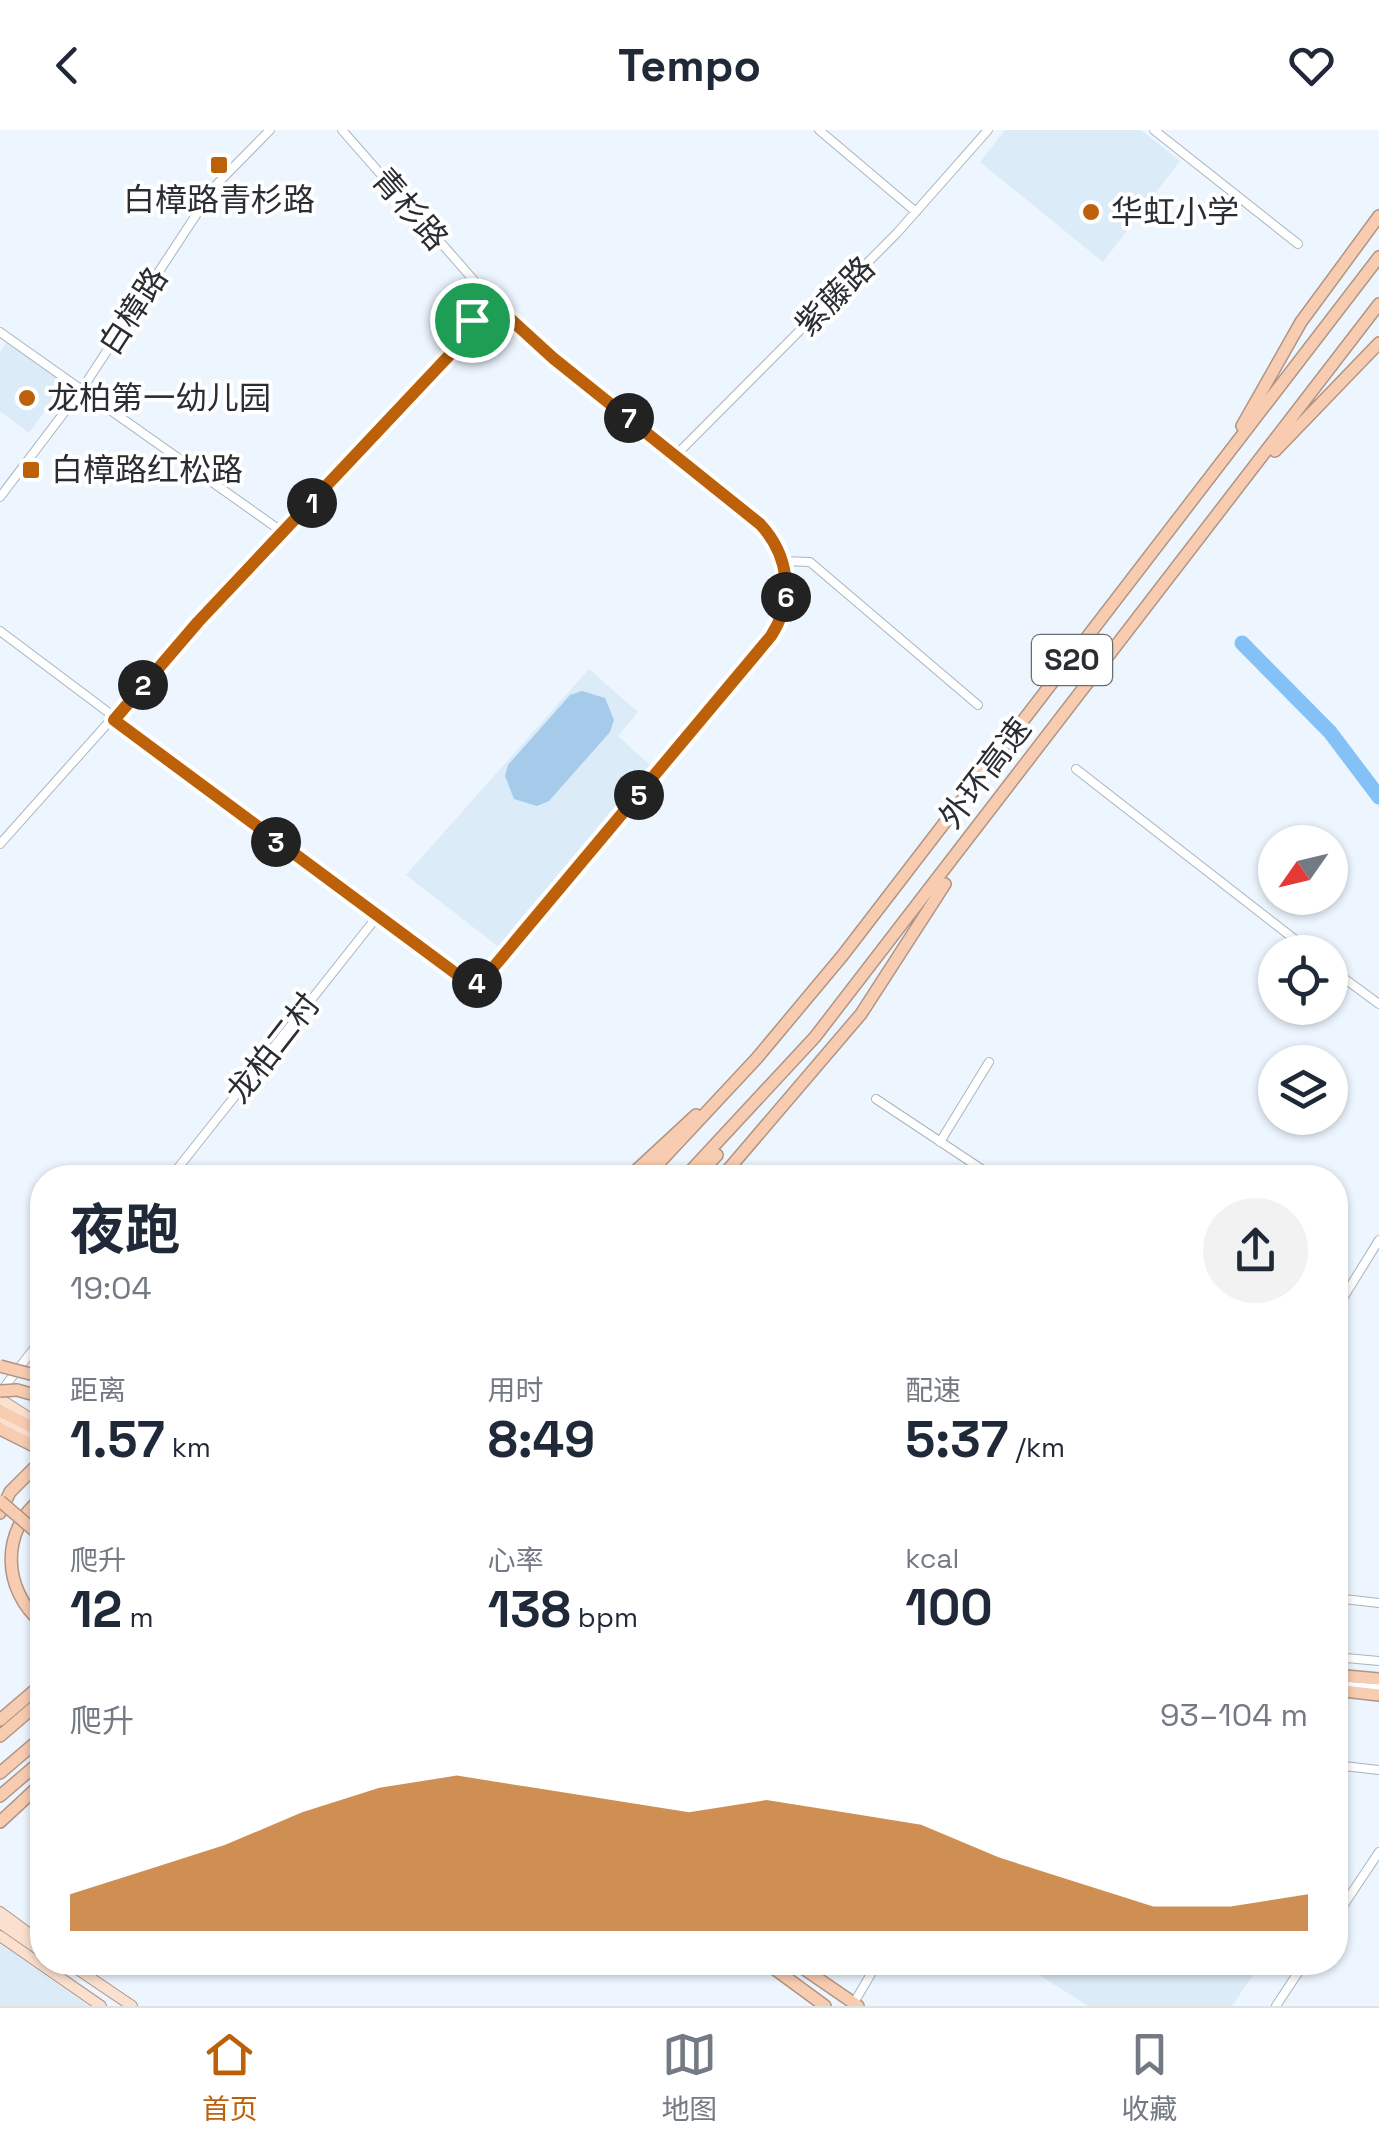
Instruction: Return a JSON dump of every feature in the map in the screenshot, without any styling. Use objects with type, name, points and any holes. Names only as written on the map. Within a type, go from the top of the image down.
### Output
[{"type":"highway","points":[[1132,580],[1240,428],[1312,306],[1379,216]]},
{"type":"highway","name":"外环高速","points":[[656,1165],[758,1058],[934,841],[1379,257]]},
{"type":"highway","name":"外环高速","points":[[696,1165],[815,1037],[968,845],[1379,304]]},
{"type":"highway","points":[[1156,598],[1260,468],[1379,344]]},
{"type":"highway","points":[[732,1165],[861,1014],[914,936],[968,845]]},
{"type":"highway","points":[[707,1165],[815,1037]]},
{"type":"highway","points":[[642,1165],[758,1058]]},
{"type":"highway","points":[[0,1366],[30,1374]]},
{"type":"highway","points":[[0,1394],[17,1390],[30,1393]]},
{"type":"highway","points":[[0,1414],[30,1425]]},
{"type":"highway","points":[[0,1428],[30,1441]]},
{"type":"highway","points":[[0,1513],[10,1492],[30,1472]]},
{"type":"highway","points":[[0,1501],[30,1527]]},
{"type":"highway","points":[[30,1510],[10,1539],[8,1562],[14,1590],[30,1609]]},
{"type":"highway","points":[[1348,1676],[1379,1679]]},
{"type":"highway","points":[[1348,1688],[1379,1691]]},
{"type":"highway","points":[[0,1720],[30,1695]]},
{"type":"highway","points":[[0,1735],[24,1700]]},
{"type":"highway","points":[[0,1735],[30,1710]]},
{"type":"highway","points":[[0,1773],[30,1748]]},
{"type":"highway","points":[[0,1796],[30,1770]]},
{"type":"highway","points":[[0,1822],[30,1796]]},
{"type":"highway","points":[[782,1975],[824,2006]]},
{"type":"highway","points":[[812,1975],[854,2005]]},
{"type":"main road","points":[[0,1394],[30,1419]]},
{"type":"main road","points":[[0,1414],[30,1437]]},
{"type":"main road","points":[[0,1912],[30,1934]]},
{"type":"main road","points":[[0,1922],[30,1943]]},
{"type":"main road","points":[[0,1936],[30,1957]]},
{"type":"main road","points":[[56,1975],[101,2006]]},
{"type":"main road","points":[[81,1975],[123,2006]]},
{"type":"main road","points":[[83,1975],[132,2006]]},
{"type":"street","name":"白樟路","points":[[0,496],[82,388],[215,186],[270,130]]},
{"type":"street","name":"青杉路","points":[[342,130],[485,296],[760,524],[782,561]]},
{"type":"street","points":[[819,130],[916,212]]},
{"type":"street","name":"紫藤路","points":[[676,455],[916,212],[988,130]]},
{"type":"street","points":[[1154,130],[1298,244]]},
{"type":"street","points":[[476,327],[473,313],[485,296]]},
{"type":"street","points":[[476,327],[490,329],[506,316]]},
{"type":"street","points":[[0,844],[476,327]]},
{"type":"street","points":[[0,332],[284,533]]},
{"type":"street","points":[[0,631],[463,983],[477,983],[487,975],[771,636],[786,600],[782,561],[810,562],[978,704]]},
{"type":"street","points":[[1076,769],[1288,935]]},
{"type":"street","name":"龙柏二村","points":[[180,1165],[376,918]]},
{"type":"street","points":[[1348,981],[1379,1004]]},
{"type":"street","points":[[940,1142],[988,1062]]},
{"type":"street","points":[[876,1100],[974,1165]]},
{"type":"street","points":[[1348,1290],[1379,1240]]},
{"type":"street","points":[[0,1394],[30,1354]]},
{"type":"street","points":[[1348,1599],[1379,1603]]},
{"type":"street","points":[[1348,1658],[1379,1662]]},
{"type":"street","points":[[1348,1766],[1379,1770]]},
{"type":"street","points":[[1348,1898],[1379,1852]]},
{"type":"street","points":[[854,2005],[871,1975]]},
{"type":"street","points":[[1276,2006],[1297,1975]]},
{"type":"shaded area","name":"华虹小学","points":[[1005,130],[1141,130],[1180,161],[1103,262],[980,162]]},
{"type":"shaded area","name":"龙柏第一幼儿园","points":[[6,343],[65,384],[29,433],[0,411],[0,352]]},
{"type":"shaded area","points":[[589,669],[638,712],[618,736],[652,767],[500,948],[406,875]]},
{"type":"shaded area","points":[[582,691],[605,698],[614,720],[610,732],[549,801],[537,806],[514,799],[505,776],[508,765],[570,695]]},
{"type":"shaded area","points":[[0,1944],[30,1965],[30,1975],[44,1975],[89,2006],[0,2006]]},
{"type":"shaded area","points":[[1039,1975],[1253,1975],[1232,2006],[1088,2006]]},
{"type":"waterway","points":[[1242,643],[1330,732],[1379,797]]},
{"type":"place","name":"白樟路青杉路","points":[[219,165]]},
{"type":"place","name":"华虹小学","points":[[1091,212]]},
{"type":"place","name":"龙柏第一幼儿园","points":[[27,398]]},
{"type":"place","name":"白樟路红松路","points":[[31,470]]},
{"type":"route","points":[[485,296],[553,358],[754,519],[776,544],[786,592],[782,615],[771,636],[487,975],[470,984],[463,983],[114,720],[198,622],[476,327],[472,320],[475,308],[485,296]]}]
